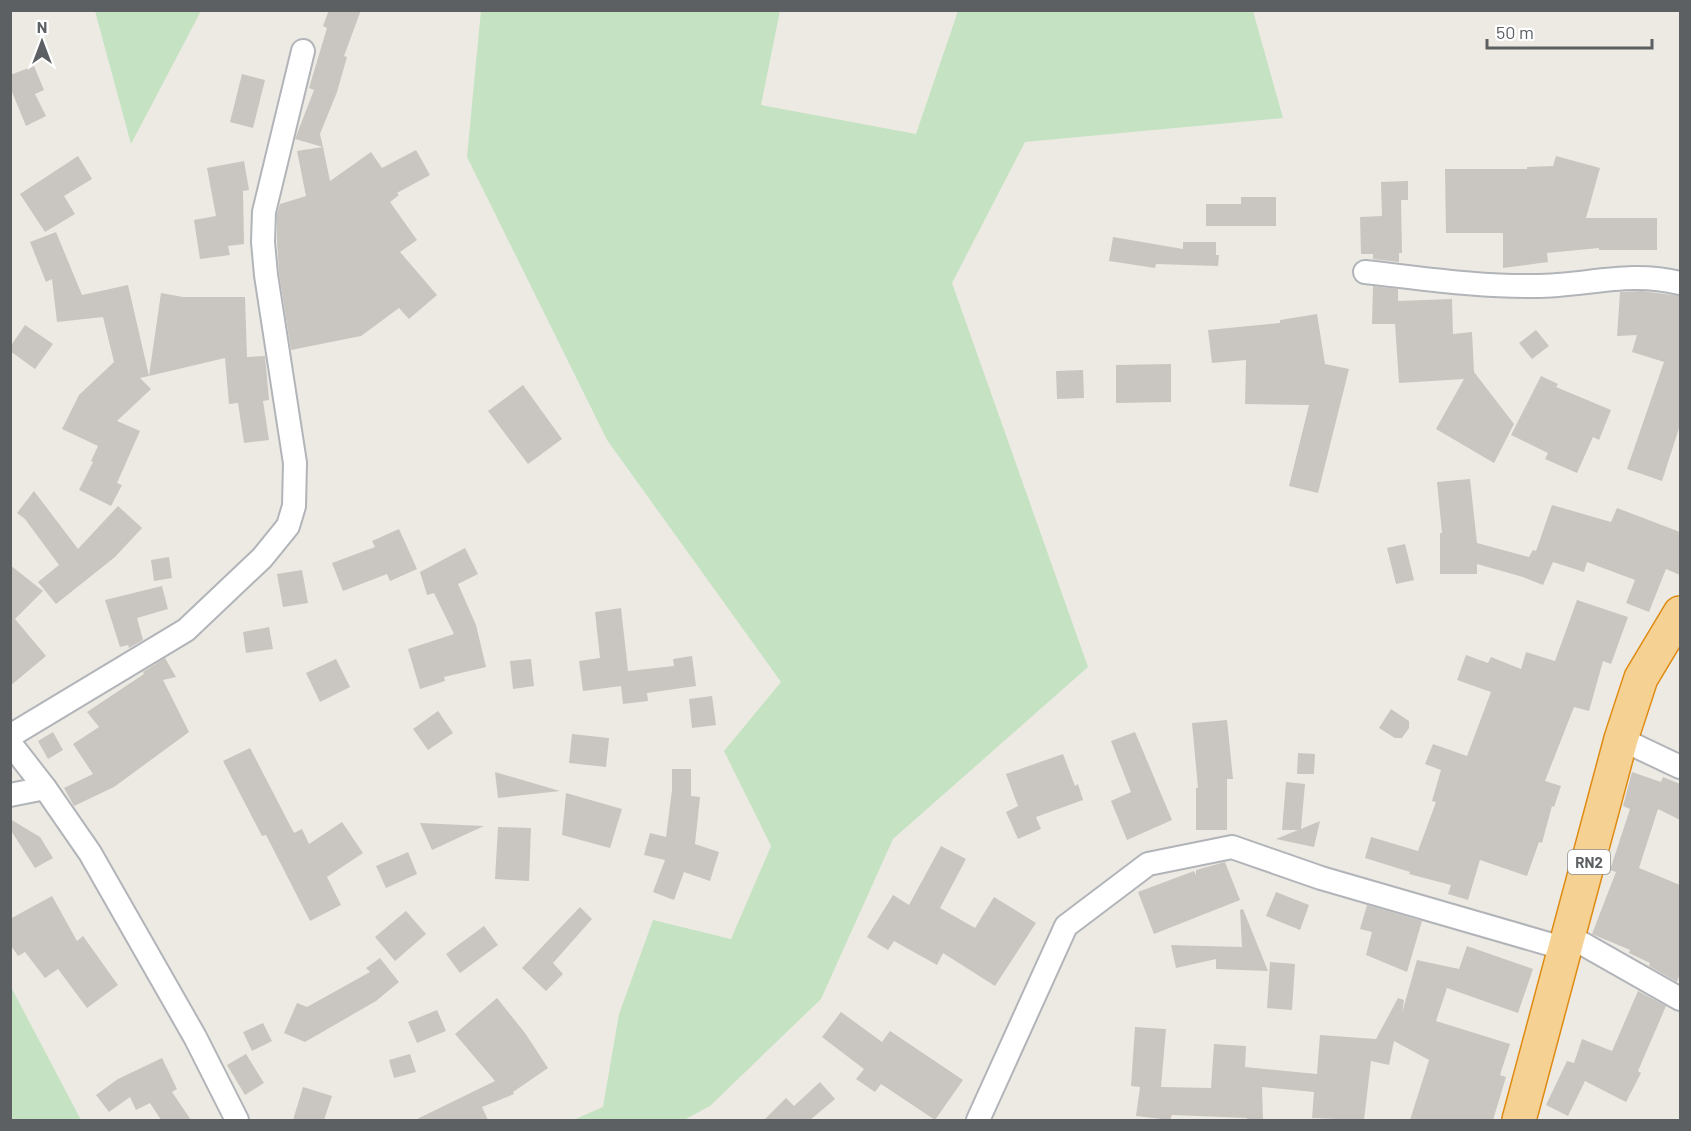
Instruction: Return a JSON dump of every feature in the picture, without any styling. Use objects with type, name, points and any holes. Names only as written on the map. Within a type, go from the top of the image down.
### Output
[{"type":"highway","name":"RN2","points":[[1519,1120],[1621,739],[1641,678],[1680,613]]},
{"type":"street","points":[[10,736],[186,630],[262,558],[288,526],[294,506],[295,463],[263,242],[264,212],[303,51]]},
{"type":"street","points":[[1365,272],[1466,284],[1536,286],[1630,277],[1665,279],[1680,283]]},
{"type":"street","points":[[1621,739],[1680,767]]},
{"type":"street","points":[[10,743],[45,788],[90,853],[195,1037],[237,1120]]},
{"type":"street","points":[[10,795],[45,788]]},
{"type":"street","points":[[978,1120],[1066,926],[1148,864],[1232,847],[1321,878],[1568,943],[1680,999]]},
{"type":"green space","points":[[481,10],[780,11],[761,105],[916,134],[958,11],[1253,11],[1283,118],[1025,142],[952,283],[1088,667],[893,839],[821,999],[710,1106],[684,1120],[573,1120],[603,1107],[619,1014],[653,920],[731,939],[771,846],[724,751],[781,682],[607,440],[467,157]]},
{"type":"green space","points":[[95,11],[201,11],[131,144]]},
{"type":"green space","points":[[11,987],[81,1120],[11,1120]]},
{"type":"building","points":[[329,10],[361,10],[344,56],[347,57],[337,92],[320,134],[323,147],[295,139],[314,90],[309,88],[327,28],[323,26]]},
{"type":"building","points":[[34,66],[44,90],[35,94],[46,116],[26,126],[10,87],[10,75]]},
{"type":"building","points":[[242,74],[265,80],[253,128],[230,122]]},
{"type":"building","points":[[323,147],[330,181],[371,152],[382,168],[416,150],[430,175],[397,193],[399,195],[390,202],[417,240],[400,252],[437,295],[409,319],[399,308],[361,336],[291,350],[279,273],[277,214],[280,204],[306,196],[297,151]]},
{"type":"building","points":[[78,156],[92,179],[64,196],[75,214],[45,232],[20,194]]},
{"type":"building","points":[[1556,156],[1600,168],[1586,218],[1657,218],[1657,250],[1599,250],[1599,248],[1547,253],[1548,262],[1503,268],[1503,233],[1446,233],[1445,169],[1527,169],[1527,167],[1553,166]]},
{"type":"building","points":[[244,161],[249,190],[243,191],[244,244],[228,246],[230,255],[200,259],[194,220],[216,216],[207,168]]},
{"type":"building","points":[[1408,181],[1408,200],[1401,200],[1402,253],[1399,253],[1399,262],[1373,259],[1373,254],[1361,254],[1360,217],[1382,216],[1381,182]]},
{"type":"building","points":[[1241,197],[1276,197],[1276,226],[1206,226],[1206,204],[1241,204]]},
{"type":"building","points":[[56,232],[82,295],[128,285],[149,376],[140,378],[151,389],[117,421],[140,431],[117,483],[122,485],[111,506],[79,490],[98,446],[62,429],[79,395],[114,362],[103,317],[57,322],[52,279],[46,282],[30,242]]},
{"type":"building","points":[[1113,237],[1183,249],[1183,242],[1216,242],[1216,255],[1219,255],[1218,266],[1156,264],[1155,268],[1109,261]]},
{"type":"building","points":[[1373,286],[1398,289],[1398,301],[1452,299],[1453,334],[1472,332],[1474,372],[1514,424],[1494,463],[1436,429],[1464,379],[1399,383],[1395,324],[1372,324]]},
{"type":"building","points":[[1642,291],[1680,296],[1680,425],[1662,481],[1627,469],[1664,362],[1632,352],[1637,335],[1617,336],[1620,292]]},
{"type":"building","points":[[161,293],[183,297],[245,297],[247,357],[265,356],[269,400],[263,401],[269,440],[244,443],[238,403],[229,404],[225,358],[149,376]]},
{"type":"building","points":[[1317,314],[1325,364],[1349,369],[1318,493],[1289,486],[1309,405],[1245,404],[1246,360],[1212,363],[1208,330],[1280,323],[1280,320]]},
{"type":"building","points":[[25,325],[53,344],[35,369],[10,351],[10,347]]},
{"type":"building","points":[[1536,330],[1549,346],[1532,359],[1519,343]]},
{"type":"building","points":[[1171,364],[1171,402],[1116,403],[1116,365]]},
{"type":"building","points":[[1083,370],[1084,398],[1057,399],[1056,371]]},
{"type":"building","points":[[1541,376],[1558,384],[1556,387],[1611,410],[1599,440],[1593,437],[1577,473],[1545,459],[1548,453],[1511,435]]},
{"type":"building","points":[[523,385],[562,439],[528,464],[488,411]]},
{"type":"building","points":[[1470,479],[1477,543],[1529,557],[1533,550],[1536,551],[1552,505],[1611,522],[1617,508],[1680,532],[1680,575],[1666,569],[1649,612],[1626,603],[1635,580],[1587,562],[1584,572],[1553,562],[1543,585],[1477,564],[1477,574],[1440,574],[1440,533],[1442,533],[1437,482]]},
{"type":"building","points":[[34,491],[78,549],[118,506],[142,528],[115,557],[56,604],[38,582],[59,565],[25,519],[17,513]]},
{"type":"building","points":[[399,529],[417,569],[390,581],[387,574],[343,591],[332,563],[375,547],[372,541]]},
{"type":"building","points":[[1405,544],[1414,580],[1396,584],[1387,548]]},
{"type":"building","points":[[465,548],[478,574],[458,584],[476,625],[486,667],[444,677],[445,681],[420,689],[408,649],[454,634],[434,593],[427,595],[420,572]]},
{"type":"building","points":[[169,557],[172,578],[154,581],[151,560]]},
{"type":"building","points":[[10,565],[43,591],[15,619],[46,656],[10,686]]},
{"type":"building","points":[[302,570],[308,603],[283,607],[277,574]]},
{"type":"building","points":[[162,586],[168,609],[137,618],[143,640],[129,648],[128,645],[120,647],[105,600]]},
{"type":"building","points":[[1577,600],[1628,617],[1611,664],[1603,661],[1589,711],[1574,707],[1545,781],[1561,786],[1554,807],[1552,806],[1542,843],[1539,842],[1527,876],[1480,860],[1468,900],[1448,894],[1451,885],[1409,874],[1410,872],[1365,858],[1371,837],[1418,851],[1436,802],[1432,801],[1441,770],[1425,764],[1433,744],[1467,756],[1491,692],[1457,680],[1466,655],[1488,663],[1491,657],[1521,669],[1526,652],[1555,661]]},
{"type":"building","points":[[621,608],[628,671],[674,666],[673,659],[692,656],[696,686],[647,693],[648,701],[623,704],[621,686],[583,691],[579,661],[600,658],[595,612]]},
{"type":"building","points":[[269,627],[273,649],[246,653],[243,632]]},
{"type":"building","points":[[165,658],[176,677],[163,680],[189,732],[114,787],[74,806],[64,788],[93,774],[73,744],[99,727],[87,712]]},
{"type":"building","points":[[336,659],[350,687],[320,702],[306,673]]},
{"type":"building","points":[[531,659],[534,686],[513,689],[510,661]]},
{"type":"building","points":[[712,696],[716,725],[692,728],[689,699]]},
{"type":"building","points":[[1391,709],[1409,721],[1409,728],[1402,738],[1395,738],[1379,728]]},
{"type":"building","points":[[438,711],[453,733],[428,750],[413,729]]},
{"type":"building","points":[[1227,720],[1233,779],[1227,779],[1227,830],[1196,830],[1196,788],[1198,788],[1192,723]]},
{"type":"building","points":[[53,732],[63,750],[48,759],[38,741]]},
{"type":"building","points":[[1135,732],[1172,820],[1127,840],[1111,801],[1131,792],[1111,741]]},
{"type":"building","points":[[572,734],[609,738],[606,767],[569,763]]},
{"type":"building","points":[[250,748],[294,833],[302,829],[309,844],[342,822],[363,853],[327,877],[341,905],[310,921],[266,835],[262,836],[223,761]]},
{"type":"building","points":[[1298,753],[1315,754],[1314,774],[1297,774]]},
{"type":"building","points":[[1063,754],[1083,800],[1036,817],[1041,829],[1018,839],[1006,812],[1018,806],[1006,774]]},
{"type":"building","points":[[672,769],[691,769],[691,796],[700,797],[695,844],[719,852],[710,881],[684,872],[674,900],[653,892],[665,860],[644,855],[650,833],[666,837],[672,790]]},
{"type":"building","points":[[495,772],[560,791],[498,798]]},
{"type":"building","points":[[1632,772],[1661,782],[1663,777],[1680,784],[1680,820],[1658,809],[1639,868],[1680,885],[1680,973],[1677,982],[1649,966],[1650,963],[1629,953],[1630,950],[1592,934],[1616,872],[1610,870],[1630,809],[1623,806]]},
{"type":"building","points":[[1286,782],[1305,784],[1301,829],[1320,821],[1314,847],[1276,839],[1298,830],[1282,830]]},
{"type":"building","points":[[566,793],[622,809],[610,848],[562,835]]},
{"type":"building","points":[[10,819],[40,837],[53,858],[35,868],[10,829]]},
{"type":"building","points":[[420,823],[484,826],[432,850]]},
{"type":"building","points":[[498,827],[531,828],[529,881],[495,879]]},
{"type":"building","points":[[941,846],[966,859],[940,908],[975,928],[994,897],[1036,923],[995,986],[943,953],[937,965],[894,941],[888,950],[867,937],[893,895],[909,905]]},
{"type":"building","points":[[408,852],[417,874],[386,888],[376,866]]},
{"type":"building","points":[[1225,862],[1240,900],[1154,934],[1138,892],[1194,871],[1196,875],[1196,870]]},
{"type":"building","points":[[1276,892],[1309,905],[1300,930],[1266,916]]},
{"type":"building","points":[[52,896],[77,941],[83,936],[118,985],[87,1008],[58,969],[45,978],[25,952],[18,956],[10,944],[10,919]]},
{"type":"building","points":[[1367,905],[1422,921],[1407,972],[1366,955],[1372,932],[1360,929]]},
{"type":"building","points":[[580,907],[592,919],[553,963],[563,974],[546,991],[522,968]]},
{"type":"building","points":[[1243,909],[1268,971],[1216,969],[1216,959],[1176,968],[1171,945],[1242,947],[1240,910]]},
{"type":"building","points":[[406,911],[426,934],[395,961],[375,937]]},
{"type":"building","points":[[484,926],[498,945],[460,973],[446,954]]},
{"type":"building","points":[[1467,946],[1533,969],[1518,1013],[1447,988],[1436,1021],[1510,1044],[1500,1075],[1506,1077],[1493,1120],[1410,1120],[1429,1060],[1394,1041],[1389,1065],[1371,1061],[1364,1120],[1312,1118],[1314,1092],[1262,1087],[1263,1120],[1172,1115],[1170,1120],[1136,1116],[1140,1087],[1131,1086],[1135,1027],[1166,1029],[1161,1087],[1211,1088],[1214,1044],[1246,1046],[1245,1067],[1317,1074],[1320,1035],[1376,1039],[1398,998],[1404,1000],[1402,1013],[1417,960],[1459,969]]},
{"type":"building","points":[[380,958],[399,982],[376,1001],[305,1042],[284,1033],[297,1003],[307,1007],[370,972],[366,968]]},
{"type":"building","points":[[1270,962],[1295,964],[1292,1010],[1267,1008]]},
{"type":"building","points":[[1638,991],[1666,1006],[1638,1071],[1641,1073],[1626,1102],[1585,1081],[1568,1116],[1546,1105],[1567,1061],[1574,1063],[1582,1039],[1612,1051]]},
{"type":"building","points":[[497,998],[525,1033],[548,1068],[513,1092],[514,1094],[482,1107],[488,1120],[415,1120],[495,1081],[455,1034]]},
{"type":"building","points":[[437,1010],[446,1031],[417,1043],[408,1022]]},
{"type":"building","points":[[841,1012],[882,1042],[890,1031],[963,1080],[935,1120],[881,1084],[875,1092],[856,1079],[864,1069],[822,1037]]},
{"type":"building","points":[[263,1023],[272,1041],[252,1051],[243,1032]]},
{"type":"building","points":[[246,1054],[264,1083],[245,1095],[227,1065]]},
{"type":"building","points":[[410,1054],[416,1072],[394,1078],[389,1060]]},
{"type":"building","points":[[162,1058],[177,1089],[172,1092],[191,1120],[161,1120],[150,1103],[136,1110],[130,1097],[109,1112],[96,1095],[118,1079]]},
{"type":"building","points":[[820,1082],[835,1099],[810,1120],[764,1120],[786,1098],[794,1106]]},
{"type":"building","points":[[303,1087],[332,1096],[324,1120],[293,1120]]}]
